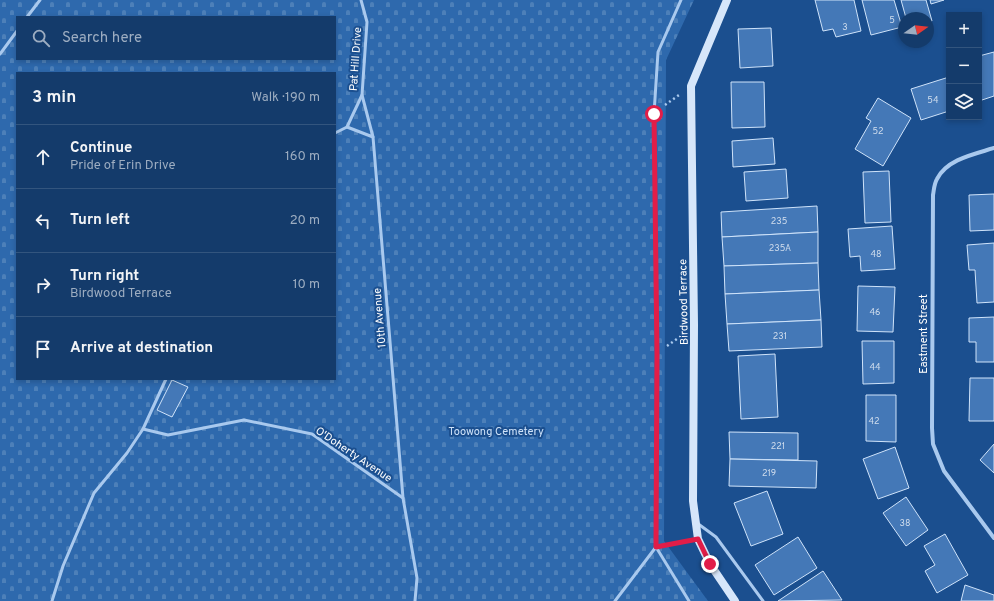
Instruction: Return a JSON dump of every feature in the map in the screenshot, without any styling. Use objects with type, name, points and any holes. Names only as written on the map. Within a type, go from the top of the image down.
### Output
[{"type":"main road","name":"Birdwood Terrace","points":[[727,0],[691,86],[694,325],[693,501],[698,539],[710,564],[734,601]]},
{"type":"street","name":"Eastment Street","points":[[994,148],[965,157],[949,165],[937,179],[932,195],[932,444],[944,471],[994,538]]},
{"type":"lane","points":[[28,16],[40,0]]},
{"type":"lane","name":"Pat Hill Drive","points":[[347,127],[362,95],[367,22],[361,0]]},
{"type":"lane","points":[[681,0],[658,52],[654,114],[657,354],[656,547],[689,601]]},
{"type":"lane","points":[[0,54],[16,32]]},
{"type":"lane","name":"10th Avenue","points":[[362,95],[373,136],[403,498]]},
{"type":"lane","points":[[336,132],[347,127],[373,136]]},
{"type":"lane","points":[[52,601],[63,566],[94,493],[127,453],[143,429],[166,380]]},
{"type":"lane","name":"O'Doherty Avenue","points":[[143,429],[168,435],[244,420],[312,434],[403,498]]},
{"type":"lane","points":[[403,498],[417,578],[415,601]]},
{"type":"lane","points":[[696,522],[716,537],[763,601]]},
{"type":"lane","points":[[615,601],[656,547]]},
{"type":"path","points":[[654,114],[691,86]]},
{"type":"path","points":[[657,354],[694,325]]},
{"type":"path","points":[[656,547],[698,539]]},
{"type":"green space","name":"Toowong Cemetery","points":[[0,0],[694,0],[666,60],[664,541],[708,601],[0,601]]},
{"type":"building","points":[[815,0],[854,0],[861,31],[836,37],[833,29],[823,31]]},
{"type":"building","points":[[862,0],[894,0],[898,14],[898,28],[871,35]]},
{"type":"building","points":[[901,0],[926,0],[929,12],[904,12]]},
{"type":"building","points":[[930,0],[944,0],[931,4]]},
{"type":"building","points":[[771,28],[773,66],[740,68],[738,29]]},
{"type":"building","points":[[994,52],[994,96],[982,100],[982,84],[982,55]]},
{"type":"building","points":[[946,78],[946,112],[921,120],[911,89]]},
{"type":"building","points":[[731,82],[764,82],[765,127],[732,128]]},
{"type":"building","points":[[878,98],[911,118],[883,166],[855,149],[871,121],[866,118]]},
{"type":"building","points":[[773,138],[775,164],[733,167],[732,141]]},
{"type":"building","points":[[786,169],[788,198],[746,201],[744,172]]},
{"type":"building","points":[[889,171],[891,222],[865,223],[863,172]]},
{"type":"building","points":[[994,194],[994,230],[970,231],[969,195]]},
{"type":"building","points":[[817,206],[818,232],[722,237],[721,212]]},
{"type":"building","points":[[892,226],[895,269],[861,271],[860,256],[850,257],[848,229]]},
{"type":"building","points":[[818,232],[818,263],[724,266],[722,237]]},
{"type":"building","points":[[994,243],[994,302],[977,303],[975,270],[969,270],[967,245]]},
{"type":"building","points":[[818,263],[819,290],[725,294],[724,266]]},
{"type":"building","points":[[858,286],[895,287],[893,332],[857,331]]},
{"type":"building","points":[[819,290],[821,320],[727,324],[725,294]]},
{"type":"building","points":[[994,317],[994,362],[976,362],[976,342],[969,342],[969,318]]},
{"type":"building","points":[[821,320],[822,347],[729,351],[727,324]]},
{"type":"building","points":[[862,341],[894,341],[894,383],[863,384]]},
{"type":"building","points":[[775,354],[778,417],[741,419],[738,356]]},
{"type":"building","points":[[970,378],[994,378],[994,421],[969,421]]},
{"type":"building","points":[[172,380],[188,387],[172,417],[157,410]]},
{"type":"building","points":[[866,395],[896,395],[896,442],[866,441]]},
{"type":"building","points":[[729,432],[798,433],[798,460],[730,459]]},
{"type":"building","points":[[994,444],[994,473],[980,460]]},
{"type":"building","points":[[895,447],[909,488],[878,499],[863,459]]},
{"type":"building","points":[[730,459],[817,461],[816,488],[729,486]]},
{"type":"building","points":[[767,491],[783,534],[751,546],[734,503]]},
{"type":"building","points":[[906,497],[928,530],[906,546],[883,513]]},
{"type":"building","points":[[945,534],[968,575],[937,593],[925,571],[935,565],[924,546]]},
{"type":"building","points":[[798,537],[817,568],[774,595],[755,565]]},
{"type":"building","points":[[823,571],[842,600],[778,601]]},
{"type":"building","points":[[965,585],[994,595],[994,601],[961,601]]},
{"type":"route","points":[[654,114],[657,354],[656,547],[698,539],[710,564]]}]
